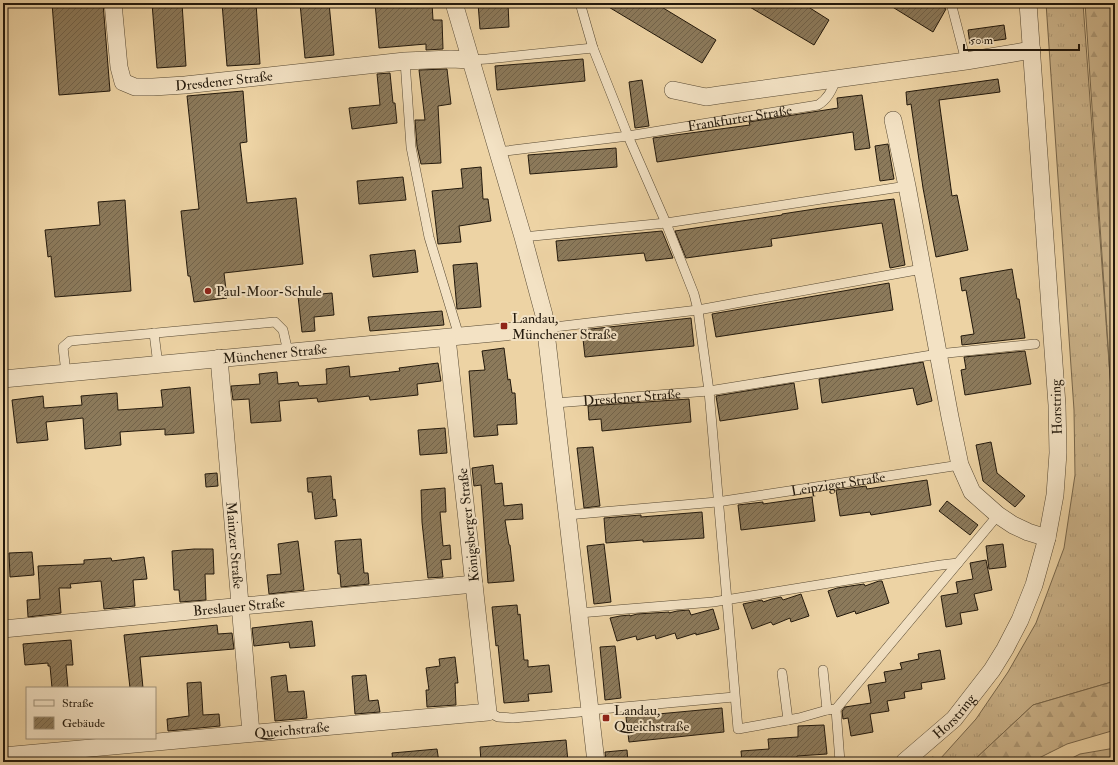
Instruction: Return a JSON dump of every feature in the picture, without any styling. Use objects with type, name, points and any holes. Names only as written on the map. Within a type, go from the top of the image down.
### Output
[{"type":"street","name":"Dresdener Straße","points":[[113,3],[121,75],[123,82],[135,87],[185,85],[405,61],[451,59],[471,60]]},
{"type":"street","points":[[454,3],[523,236],[546,328],[579,613],[585,711],[596,762]]},
{"type":"street","name":"Horstring","points":[[904,762],[954,719],[992,670],[1006,649],[1034,586],[1047,538],[1055,495],[1058,453],[1057,405],[1028,3]]},
{"type":"street","name":"Frankfurter Straße","points":[[673,90],[706,96],[966,61],[1032,50]]},
{"type":"street","points":[[893,120],[960,465],[972,492],[998,515],[1023,530],[1047,538]]},
{"type":"street","name":"Münchener Straße","points":[[3,379],[546,328]]},
{"type":"street","name":"Königsberger Straße","points":[[453,337],[474,584],[488,712]]},
{"type":"street","name":"Mainzer Straße","points":[[219,358],[251,733]]},
{"type":"street","name":"Breslauer Straße","points":[[3,629],[474,584]]},
{"type":"street","name":"Queichstraße","points":[[3,756],[488,712]]},
{"type":"lane","points":[[580,3],[593,48],[628,136],[666,223],[694,294],[698,310],[708,391],[738,729],[831,710],[998,515]]},
{"type":"lane","points":[[951,3],[966,61]]},
{"type":"lane","points":[[471,60],[593,48]]},
{"type":"lane","points":[[405,61],[411,147],[429,237],[453,337]]},
{"type":"lane","name":"Frankfurter Straße","points":[[628,136],[818,105],[827,98],[833,88],[836,78]]},
{"type":"lane","points":[[498,152],[628,136]]},
{"type":"lane","points":[[523,236],[666,223],[907,186]]},
{"type":"lane","points":[[546,328],[698,310],[922,269]]},
{"type":"lane","points":[[66,373],[63,347],[70,341],[154,333],[275,322],[283,330],[288,352]]},
{"type":"lane","points":[[154,333],[158,365]]},
{"type":"lane","points":[[708,391],[938,354],[1035,344]]},
{"type":"lane","name":"Dresdener Straße","points":[[555,403],[708,391]]},
{"type":"lane","name":"Leipziger Straße","points":[[717,502],[960,465]]},
{"type":"lane","points":[[568,515],[717,502]]},
{"type":"lane","points":[[579,613],[713,602],[958,563]]},
{"type":"lane","points":[[823,670],[840,762]]},
{"type":"lane","points":[[782,673],[788,720]]},
{"type":"lane","points":[[585,711],[734,697]]},
{"type":"lane","name":"Queichstraße","points":[[488,712],[498,717],[513,718],[585,711]]},
{"type":"green space","points":[[1046,3],[1083,3],[1112,404],[1115,508],[1115,681],[1033,705],[972,762],[927,762],[932,757],[940,759],[976,719],[1008,672],[1036,623],[1064,548],[1075,475],[1074,410]]},
{"type":"green space","points":[[1085,3],[1115,3],[1115,508],[1112,404]]},
{"type":"green space","points":[[1115,681],[1115,730],[1067,744],[1031,762],[972,762],[1033,705]]},
{"type":"green space","points":[[1115,748],[1115,762],[1064,762],[1080,754]]},
{"type":"building","points":[[52,3],[103,3],[110,91],[59,95]]},
{"type":"building","points":[[152,3],[182,3],[186,66],[157,68]]},
{"type":"building","points":[[222,3],[256,3],[260,64],[227,66]]},
{"type":"building","points":[[300,3],[329,3],[334,55],[305,58]]},
{"type":"building","points":[[375,3],[432,3],[433,20],[442,20],[443,49],[426,50],[426,44],[379,48]]},
{"type":"building","points":[[478,3],[508,3],[509,27],[480,29]]},
{"type":"building","points":[[602,3],[655,3],[716,40],[702,63]]},
{"type":"building","points":[[743,3],[802,3],[829,20],[814,45]]},
{"type":"building","points":[[886,3],[936,3],[946,9],[933,32]]},
{"type":"building","points":[[1004,25],[1006,39],[970,44],[968,30]]},
{"type":"building","points":[[583,59],[585,81],[497,90],[495,66]]},
{"type":"building","points":[[447,69],[451,104],[438,106],[441,163],[421,164],[417,146],[415,120],[425,120],[419,70]]},
{"type":"building","points":[[390,73],[397,123],[352,129],[349,108],[380,105],[377,74]]},
{"type":"building","points":[[998,79],[1000,92],[939,100],[952,196],[957,195],[968,250],[936,257],[923,188],[911,104],[907,105],[906,92]]},
{"type":"building","points":[[642,80],[649,126],[635,128],[629,82]]},
{"type":"building","points":[[243,91],[247,142],[240,143],[247,203],[296,198],[303,264],[224,273],[227,298],[194,302],[190,276],[188,276],[181,211],[199,209],[187,96]]},
{"type":"building","points":[[862,95],[870,148],[855,150],[853,132],[657,162],[653,138],[750,125],[749,122],[838,108],[837,98]]},
{"type":"building","points":[[888,144],[894,179],[880,181],[875,146]]},
{"type":"building","points":[[616,148],[617,167],[530,174],[528,155]]},
{"type":"building","points":[[481,167],[483,199],[488,199],[491,221],[459,226],[461,242],[438,244],[432,191],[463,188],[461,169]]},
{"type":"building","points":[[403,177],[406,200],[359,204],[357,181]]},
{"type":"building","points":[[894,199],[905,265],[890,268],[882,223],[771,239],[772,246],[686,258],[675,231],[821,208]]},
{"type":"building","points":[[125,200],[131,291],[55,297],[51,256],[48,257],[45,230],[100,225],[98,202]]},
{"type":"building","points":[[662,231],[673,258],[646,261],[644,253],[558,261],[556,241]]},
{"type":"building","points":[[415,250],[418,272],[373,277],[370,255]]},
{"type":"building","points":[[477,263],[481,307],[457,309],[453,265]]},
{"type":"building","points":[[1012,269],[1017,299],[1019,299],[1025,338],[962,345],[961,336],[974,334],[966,290],[962,291],[960,278]]},
{"type":"building","points":[[889,283],[893,310],[716,337],[712,314]]},
{"type":"building","points":[[332,293],[334,315],[314,317],[315,331],[302,332],[298,296]]},
{"type":"building","points":[[442,311],[444,325],[370,331],[368,317]]},
{"type":"building","points":[[691,318],[694,346],[585,357],[582,330]]},
{"type":"building","points":[[504,348],[508,380],[510,379],[512,393],[515,393],[517,424],[497,425],[498,435],[474,437],[469,371],[485,370],[482,351]]},
{"type":"building","points":[[1025,351],[1031,384],[965,395],[961,370],[966,369],[964,357]]},
{"type":"building","points":[[923,362],[932,401],[917,405],[913,388],[822,403],[819,379]]},
{"type":"building","points":[[438,363],[441,381],[417,384],[418,395],[370,400],[369,396],[318,402],[317,398],[279,401],[281,421],[251,423],[249,399],[233,400],[231,386],[260,384],[259,374],[277,372],[278,384],[298,382],[299,386],[327,384],[326,369],[349,366],[350,377],[400,371],[399,368]]},
{"type":"building","points":[[794,383],[798,409],[720,421],[716,396]]},
{"type":"building","points":[[190,387],[194,433],[165,435],[165,429],[120,432],[121,445],[85,449],[83,418],[46,422],[48,440],[17,443],[12,400],[43,396],[44,408],[82,405],[81,396],[117,393],[118,410],[163,407],[161,390]]},
{"type":"building","points":[[689,399],[691,422],[602,431],[601,419],[589,420],[588,406]]},
{"type":"building","points":[[445,428],[447,453],[420,455],[418,430]]},
{"type":"building","points":[[991,442],[997,473],[1025,496],[1015,507],[983,481],[976,445]]},
{"type":"building","points":[[593,447],[600,506],[584,508],[577,448]]},
{"type":"building","points":[[493,465],[495,484],[502,483],[504,506],[522,504],[523,519],[505,520],[510,545],[514,581],[488,583],[481,485],[474,486],[472,468]]},
{"type":"building","points":[[217,473],[218,486],[206,487],[205,474]]},
{"type":"building","points":[[331,476],[333,500],[335,499],[337,516],[315,519],[312,492],[308,492],[307,478]]},
{"type":"building","points":[[927,480],[931,505],[871,515],[870,512],[840,516],[836,490],[866,486],[867,489]]},
{"type":"building","points":[[445,488],[446,512],[440,512],[443,546],[450,545],[451,559],[441,560],[443,577],[428,578],[422,522],[421,490]]},
{"type":"building","points":[[812,497],[815,521],[741,530],[738,505],[763,502],[763,504]]},
{"type":"building","points":[[947,501],[978,525],[970,535],[939,511]]},
{"type":"building","points":[[702,512],[704,538],[606,543],[604,518],[641,515],[641,517]]},
{"type":"building","points":[[361,539],[364,573],[368,573],[369,584],[341,587],[340,574],[338,574],[335,541]]},
{"type":"building","points":[[298,541],[304,590],[269,594],[267,575],[281,574],[278,544]]},
{"type":"building","points":[[604,544],[611,602],[594,604],[587,546]]},
{"type":"building","points":[[1003,544],[1006,567],[989,569],[986,546]]},
{"type":"building","points":[[213,549],[214,574],[205,574],[206,600],[180,602],[179,590],[174,590],[172,551]]},
{"type":"building","points":[[32,552],[34,575],[10,577],[9,553]]},
{"type":"building","points":[[144,557],[147,579],[133,580],[135,606],[104,609],[101,581],[70,584],[71,588],[59,588],[61,613],[28,617],[27,600],[40,599],[38,566],[84,564],[84,560],[111,558],[112,561]]},
{"type":"building","points":[[986,560],[992,590],[974,594],[978,610],[960,613],[962,624],[946,627],[941,596],[958,593],[956,582],[973,579],[970,563]]},
{"type":"building","points":[[882,581],[889,603],[856,614],[855,611],[837,617],[828,591],[837,588],[864,584],[865,586]]},
{"type":"building","points":[[801,594],[809,616],[791,622],[790,618],[773,625],[771,622],[752,629],[743,604],[762,600],[763,602],[781,597],[783,600]]},
{"type":"building","points":[[517,605],[518,615],[520,614],[524,660],[528,660],[528,667],[549,665],[552,692],[528,694],[529,701],[504,703],[498,645],[496,646],[492,607]]},
{"type":"building","points":[[713,609],[719,629],[696,635],[696,633],[677,639],[675,633],[656,639],[655,635],[637,640],[636,636],[617,641],[610,618],[637,614],[669,613],[689,610],[691,615]]},
{"type":"building","points":[[312,621],[315,646],[290,648],[289,642],[254,646],[252,628]]},
{"type":"building","points":[[217,625],[218,634],[232,633],[234,649],[140,657],[143,687],[130,687],[124,635]]},
{"type":"building","points":[[71,640],[73,665],[66,665],[68,687],[52,687],[50,666],[48,666],[48,663],[25,665],[23,644]]},
{"type":"building","points":[[615,646],[621,698],[605,700],[600,647]]},
{"type":"building","points":[[940,650],[945,679],[921,683],[922,689],[904,692],[905,698],[887,701],[889,711],[870,714],[873,732],[851,736],[848,718],[843,719],[842,711],[845,707],[871,703],[868,685],[886,682],[884,672],[902,669],[900,663],[919,659],[918,654]]},
{"type":"building","points":[[455,657],[458,683],[455,683],[456,705],[427,707],[426,690],[429,690],[426,668],[440,666],[439,659]]},
{"type":"building","points":[[286,675],[288,692],[304,691],[307,718],[275,721],[271,677]]},
{"type":"building","points":[[366,675],[369,701],[378,700],[380,712],[355,714],[352,676]]},
{"type":"building","points":[[201,682],[203,715],[219,714],[220,726],[168,731],[167,719],[189,716],[187,683]]},
{"type":"building","points":[[722,708],[724,732],[629,742],[626,717]]},
{"type":"building","points":[[824,725],[827,754],[797,756],[797,762],[742,762],[741,751],[769,749],[768,739],[798,737],[798,726]]},
{"type":"building","points":[[566,740],[568,762],[481,762],[480,747]]},
{"type":"building","points":[[437,749],[439,762],[393,762],[392,753]]},
{"type":"building","points":[[627,750],[628,762],[606,762],[605,752]]},
{"type":"place","name":"Paul-Moor-Schule","points":[[208,291]]},
{"type":"place","name":"Landau, Münchener Straße","points":[[504,326]]},
{"type":"place","name":"Landau, Queichstraße","points":[[606,718]]}]
